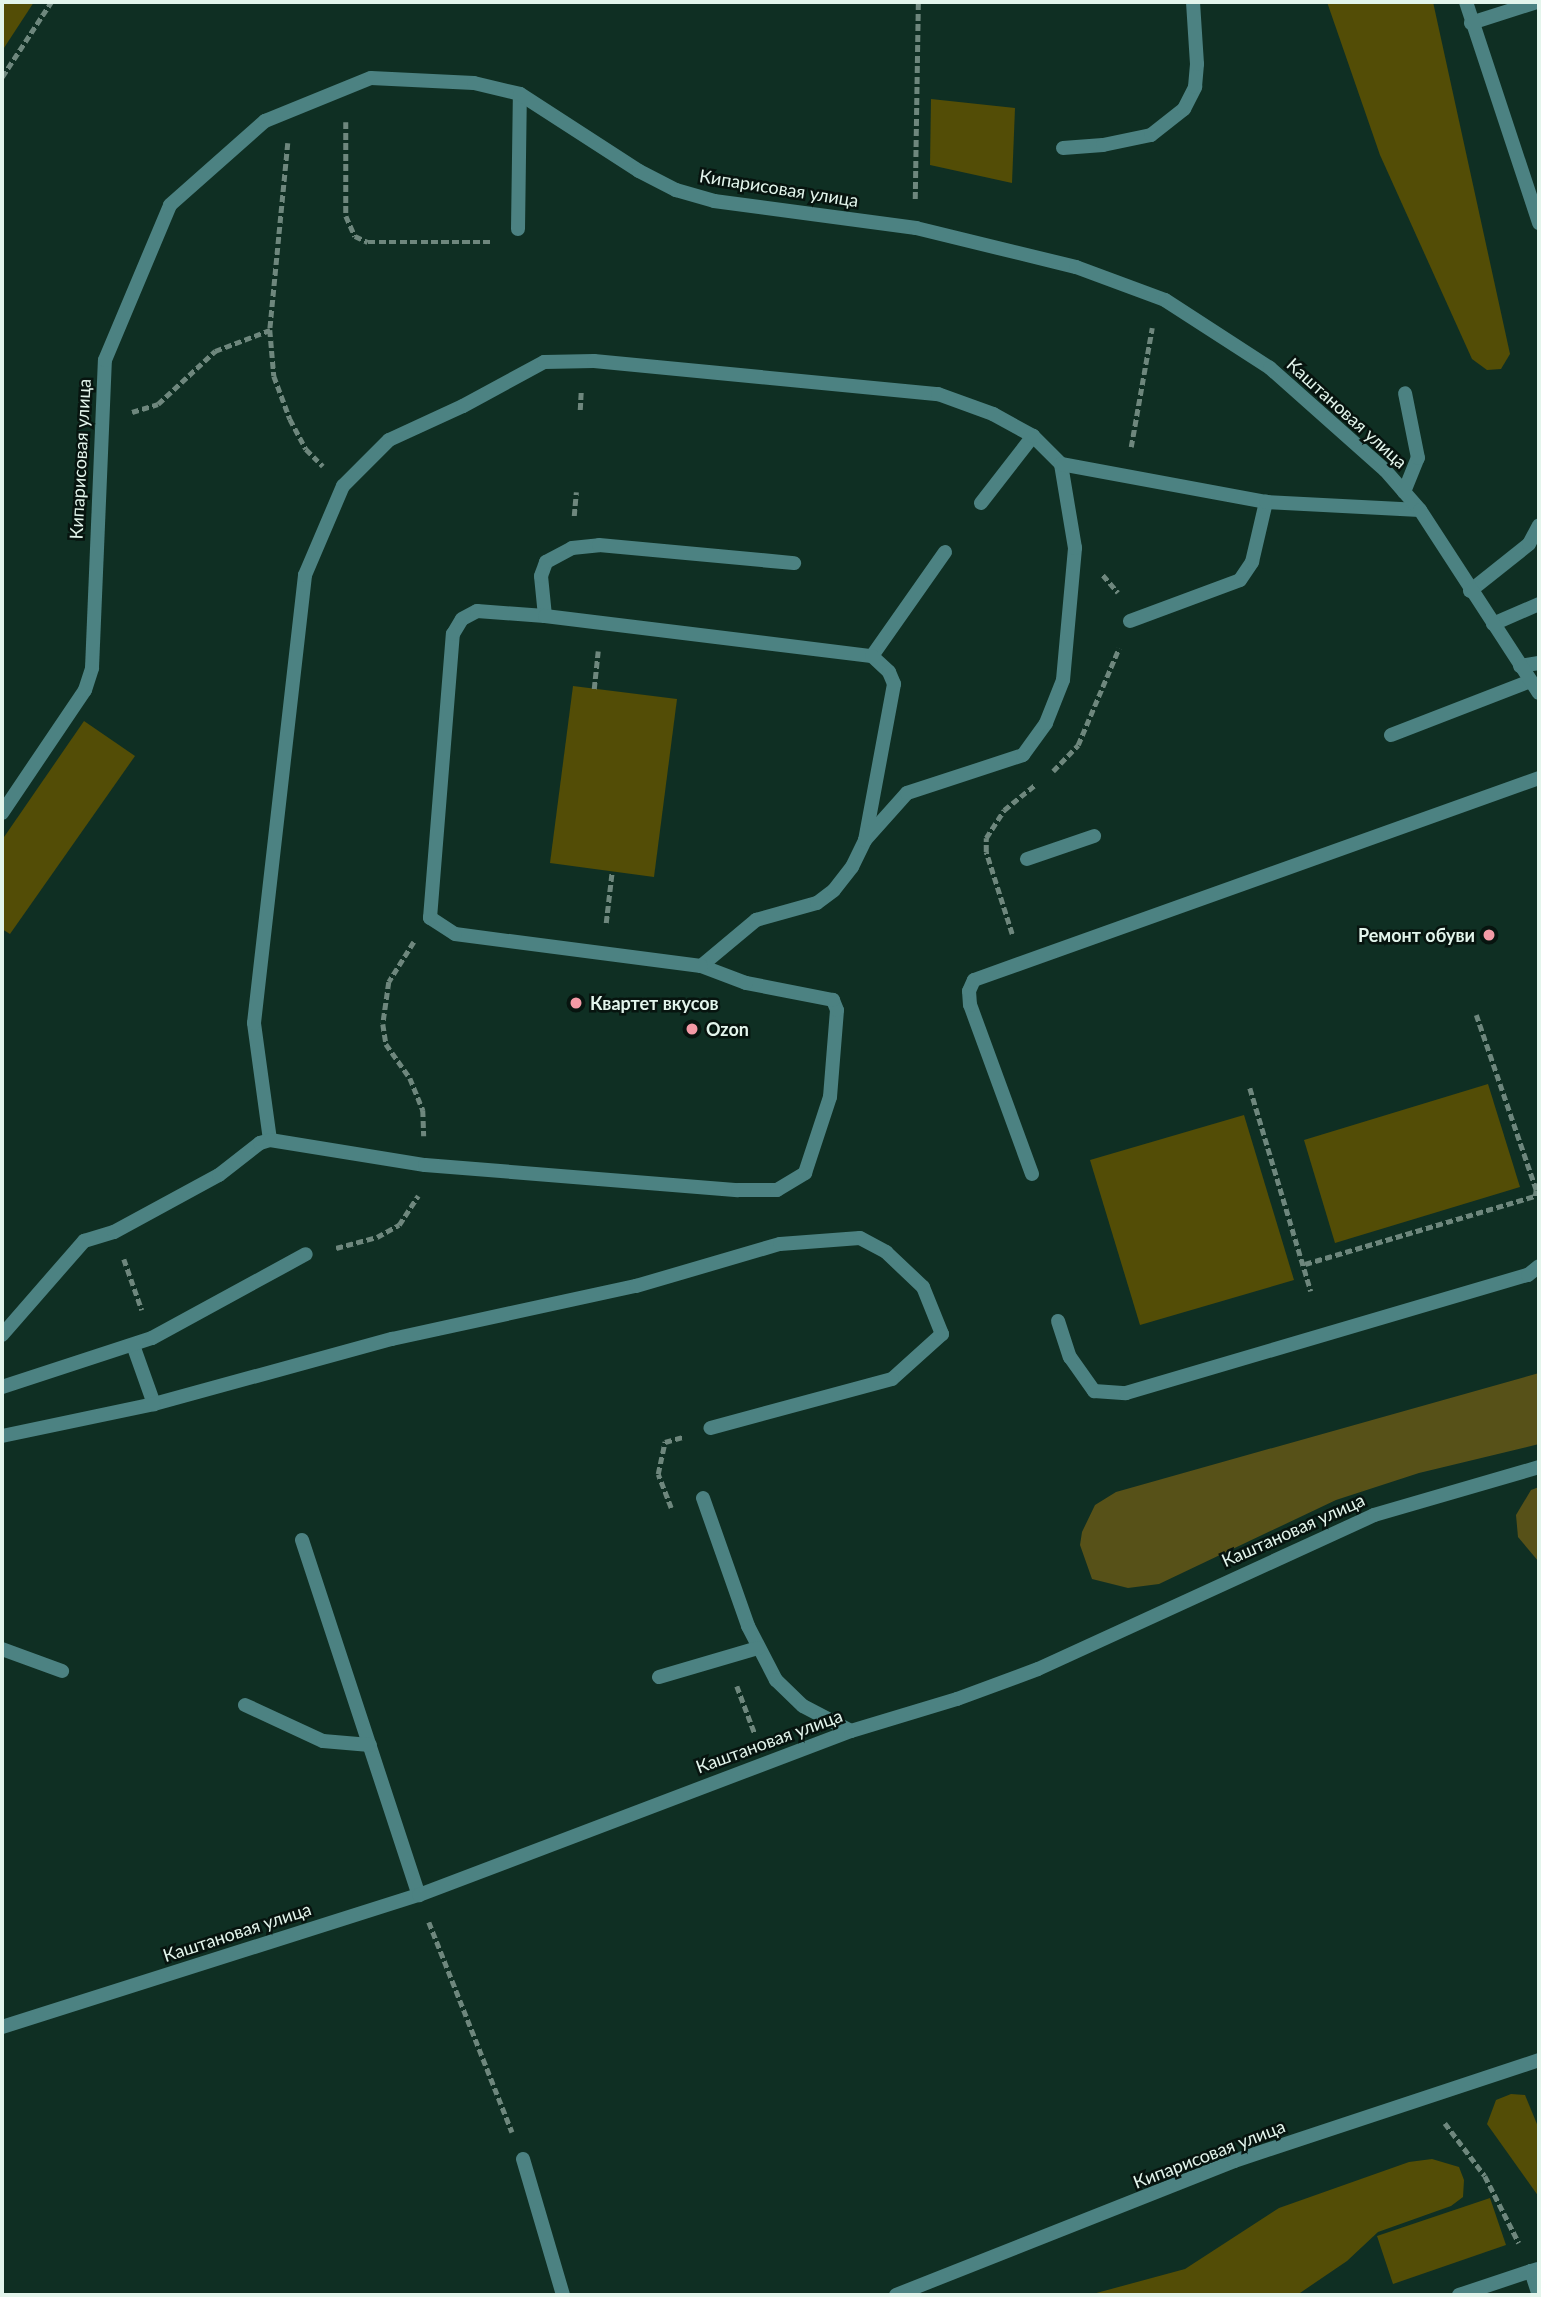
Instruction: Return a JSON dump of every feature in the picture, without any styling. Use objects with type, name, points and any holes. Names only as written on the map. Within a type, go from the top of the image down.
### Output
[{"type":"street","points":[[1063,148],[1103,145],[1151,135],[1184,109],[1195,87],[1198,64],[1193,2]]},
{"type":"street","points":[[1465,2],[1539,223]]},
{"type":"street","points":[[1471,23],[1537,2]]},
{"type":"street","name":"Кипарисовая улица","points":[[2,813],[85,690],[92,668],[105,360],[170,205],[265,121],[347,86],[384,79],[474,83],[520,94],[607,152],[676,190],[714,201],[916,228],[1076,267],[1160,298]]},
{"type":"street","points":[[518,229],[520,94]]},
{"type":"street","name":"Каштановая улица","points":[[1160,298],[1269,368],[1404,492],[1420,510],[1470,591],[1539,693]]},
{"type":"street","points":[[270,1140],[254,1023],[261,937],[305,575],[343,486],[388,440],[463,407],[544,362],[594,361],[938,394],[993,414],[1033,436],[1061,464],[1266,502],[1420,510]]},
{"type":"street","points":[[1404,492],[1418,458],[1405,393]]},
{"type":"street","points":[[981,503],[1033,436]]},
{"type":"street","points":[[865,839],[907,793],[1023,755],[1036,743],[1063,680],[1075,548],[1061,464]]},
{"type":"street","points":[[1130,621],[1240,580],[1252,562],[1266,502]]},
{"type":"street","points":[[1470,591],[1529,544],[1539,525]]},
{"type":"street","points":[[545,616],[541,576],[546,562],[572,548],[599,545],[794,562]]},
{"type":"street","points":[[872,656],[944,552]]},
{"type":"street","points":[[1493,624],[1539,604]]},
{"type":"street","points":[[2,1335],[84,1241],[114,1232],[219,1175],[260,1143],[270,1140],[425,1165],[738,1190],[777,1190],[805,1172],[830,1097],[837,1010],[833,1000],[746,983],[701,966],[455,934],[430,918],[453,634],[462,620],[477,611],[545,616],[872,656],[889,672],[894,684],[865,839],[852,867],[834,890],[817,902],[756,920],[701,966]]},
{"type":"street","points":[[1520,666],[1539,663]]},
{"type":"street","points":[[1391,735],[1530,681]]},
{"type":"street","points":[[1032,1174],[970,1005],[969,991],[975,980],[1539,778]]},
{"type":"street","points":[[1027,859],[1094,836]]},
{"type":"street","points":[[2,1436],[154,1405],[393,1339],[636,1286],[780,1244],[860,1238],[886,1252],[923,1287],[942,1334],[892,1379],[710,1428]]},
{"type":"street","points":[[2,1387],[152,1338],[306,1254]]},
{"type":"street","points":[[1058,1321],[1070,1357],[1094,1391],[1126,1393],[1528,1275],[1539,1266]]},
{"type":"street","points":[[133,1345],[154,1405]]},
{"type":"street","name":"Каштановая улица","points":[[2,2027],[419,1895],[851,1731],[1038,1669],[1374,1515],[1539,1466]]},
{"type":"street","points":[[703,1498],[758,1648],[776,1680],[803,1706],[851,1731]]},
{"type":"street","points":[[302,1540],[419,1895]]},
{"type":"street","points":[[659,1677],[758,1648]]},
{"type":"street","points":[[2,1649],[62,1671]]},
{"type":"street","points":[[246,1705],[323,1741],[370,1745]]},
{"type":"street","name":"Кипарисовая улица","points":[[896,2295],[1234,2161],[1539,2060]]},
{"type":"street","points":[[523,2159],[563,2295]]},
{"type":"street","points":[[1459,2295],[1535,2270],[1539,2295]]},
{"type":"path","points":[[2,77],[51,2]]},
{"type":"path","points":[[903,201],[915,203],[918,2]]},
{"type":"path","points":[[347,86],[346,216],[355,236],[368,242],[509,242],[518,229]]},
{"type":"path","points":[[287,177],[270,330],[274,376],[290,419],[306,449],[343,486]]},
{"type":"path","points":[[1126,477],[1160,298]]},
{"type":"path","points":[[158,404],[215,351],[270,330]]},
{"type":"path","points":[[986,852],[1011,932]]},
{"type":"path","points":[[603,955],[611,871]]},
{"type":"path","points":[[306,1254],[357,1244],[399,1225],[421,1191],[425,1165],[422,1110],[410,1078],[386,1044],[383,1024],[389,982],[430,918]]},
{"type":"path","points":[[1305,1264],[1535,1196],[1536,1190],[1476,1015]]},
{"type":"path","points":[[1250,1088],[1311,1291]]},
{"type":"path","points":[[114,1232],[152,1338]]},
{"type":"path","points":[[733,1675],[766,1764]]},
{"type":"path","points":[[419,1895],[523,2159]]},
{"type":"path","points":[[1423,2099],[1485,2176],[1535,2270]]},
{"type":"shaded area","points":[[2,2],[34,2],[2,51]]},
{"type":"shaded area","points":[[1327,2],[1433,2],[1510,354],[1501,369],[1487,370],[1472,359],[1380,155]]},
{"type":"shaded area","points":[[931,99],[1015,108],[1012,183],[930,165]]},
{"type":"shaded area","points":[[573,686],[677,699],[654,877],[550,863]]},
{"type":"shaded area","points":[[84,721],[135,756],[10,934],[2,929],[2,840]]},
{"type":"shaded area","points":[[1488,1084],[1520,1187],[1335,1243],[1304,1140]]},
{"type":"shaded area","points":[[1244,1115],[1294,1280],[1140,1325],[1090,1160]]},
{"type":"shaded area","points":[[1539,1373],[1539,1444],[1419,1473],[1336,1500],[1159,1584],[1128,1588],[1092,1579],[1080,1545],[1082,1532],[1095,1505],[1116,1492]]},
{"type":"shaded area","points":[[1539,1487],[1539,1562],[1518,1537],[1516,1515],[1531,1490]]},
{"type":"shaded area","points":[[1511,2094],[1525,2095],[1539,2129],[1539,2197],[1487,2124],[1496,2100]]},
{"type":"shaded area","points":[[1432,2159],[1459,2167],[1464,2180],[1463,2197],[1451,2206],[1378,2232],[1347,2261],[1297,2295],[1089,2295],[1185,2269],[1279,2208],[1409,2162]]},
{"type":"shaded area","points":[[1490,2198],[1506,2245],[1393,2284],[1377,2236]]},
{"type":"place","name":"Ремонт обуви","points":[[1489,935]]},
{"type":"place","name":"Квартет вкусов","points":[[576,1003]]},
{"type":"place","name":"Ozon","points":[[692,1029]]}]
